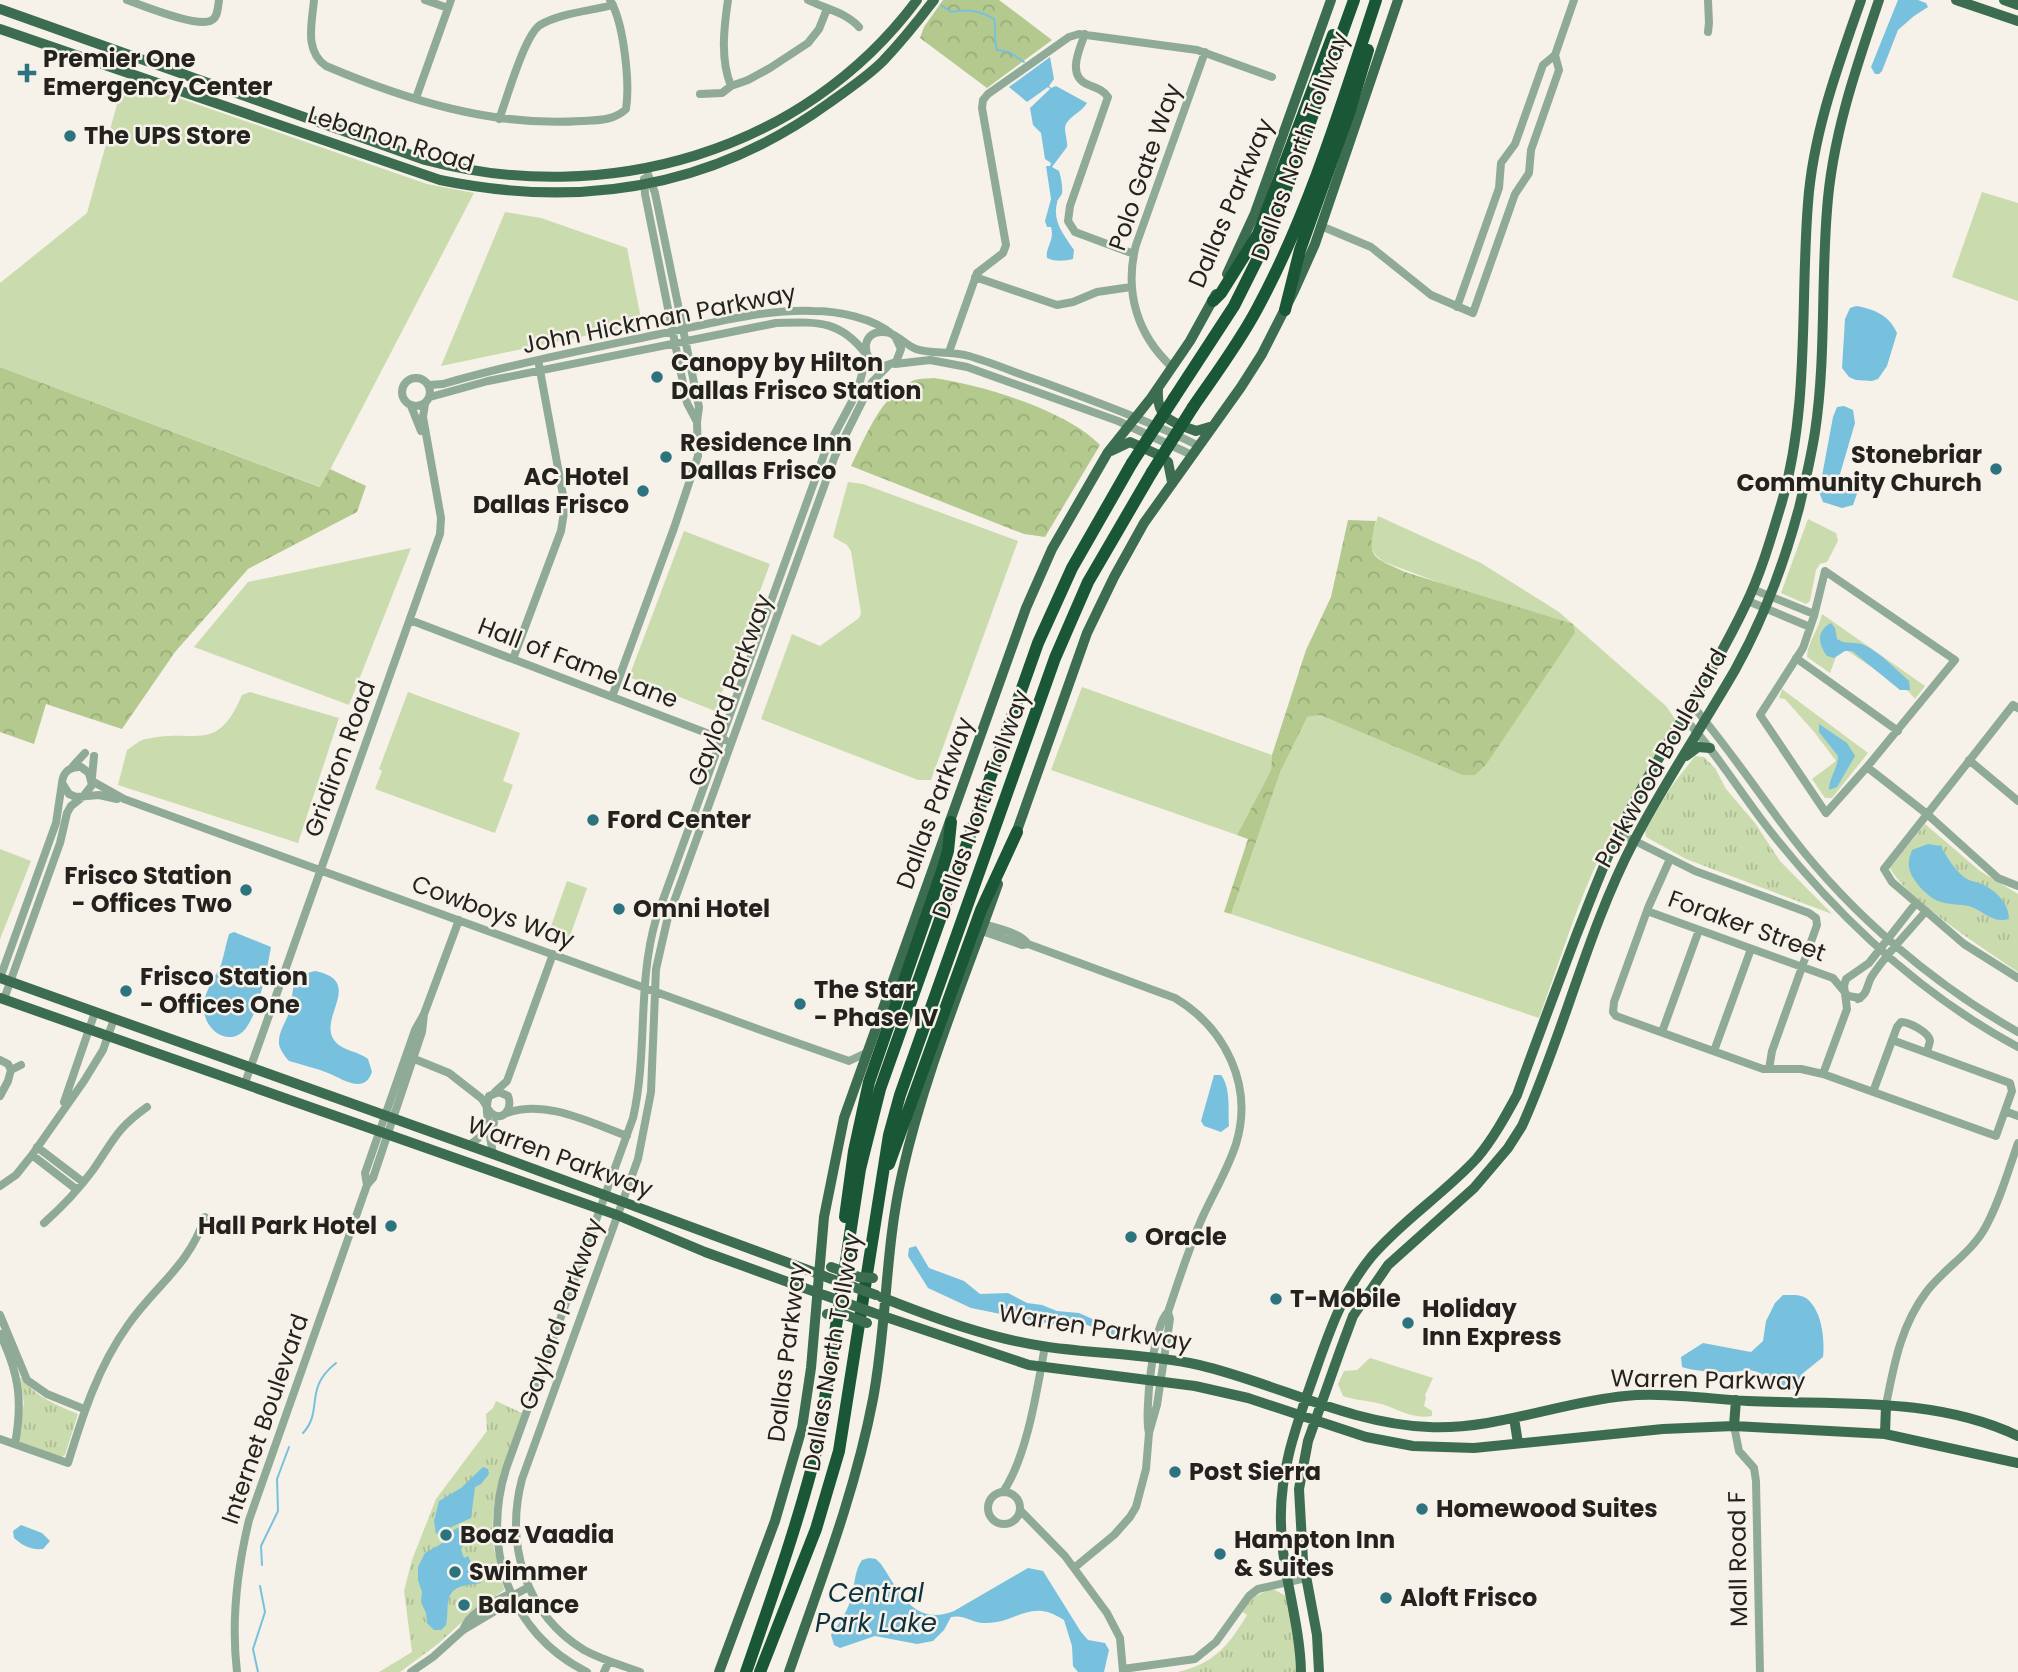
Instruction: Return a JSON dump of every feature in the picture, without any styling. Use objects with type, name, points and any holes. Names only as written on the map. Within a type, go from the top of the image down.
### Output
[{"type":"highway","name":"Dallas North Tollway","points":[[760,1672],[816,1530],[839,1451],[861,1326],[889,1135],[900,1095],[1055,658],[1088,582],[1152,472],[1257,310],[1306,203],[1376,0]]},
{"type":"highway","points":[[1285,310],[1297,260],[1349,113],[1383,0]]},
{"type":"highway","points":[[1213,301],[1222,293],[1258,234],[1337,26],[1353,3]]},
{"type":"highway","name":"Dallas North Tollway","points":[[746,1672],[809,1484],[826,1404],[860,1169],[880,1089],[1033,656],[1072,568],[1132,463],[1234,306],[1270,234],[1353,3]]},
{"type":"highway","points":[[846,1266],[844,1226],[853,1151],[866,1091],[941,874],[948,851],[951,822]]},
{"type":"highway","points":[[882,1180],[900,1138],[981,910],[1017,832]]},
{"type":"main road","name":"Lebanon Road","points":[[0,9],[383,146],[447,166],[491,174],[586,178],[684,160],[764,127],[815,98],[874,49],[917,0]]},
{"type":"main road","name":"Lebanon Road","points":[[0,29],[440,180],[513,192],[581,193],[648,184],[731,158],[794,127],[883,61],[934,0]]},
{"type":"main road","name":"Dallas Parkway","points":[[719,1672],[783,1497],[802,1428],[813,1338],[825,1273],[820,1254],[837,1148],[857,1080],[1026,608],[1058,537],[1108,452],[1191,341],[1213,301],[1255,213],[1331,0]]},
{"type":"main road","points":[[789,1672],[846,1507],[873,1398],[880,1341],[880,1296],[898,1190],[915,1121],[1064,695],[1098,608],[1132,544],[1262,354],[1285,310],[1321,226],[1398,0]]},
{"type":"main road","name":"Parkwood Boulevard","points":[[1301,1672],[1297,1623],[1281,1525],[1286,1458],[1343,1298],[1356,1276],[1375,1253],[1476,1158],[1517,1095],[1601,870],[1664,748],[1692,705],[1748,601],[1782,501],[1803,368],[1803,289],[1808,200],[1825,107],[1861,0]]},
{"type":"main road","name":"Parkwood Boulevard","points":[[1319,1672],[1317,1635],[1306,1578],[1300,1524],[1299,1489],[1303,1459],[1353,1316],[1388,1265],[1474,1188],[1522,1126],[1620,869],[1673,771],[1735,669],[1765,608],[1799,505],[1815,431],[1823,330],[1822,289],[1827,207],[1833,161],[1850,88],[1879,0]]},
{"type":"main road","points":[[1956,0],[2018,21]]},
{"type":"main road","points":[[2004,0],[2018,5]]},
{"type":"main road","points":[[86,59],[92,42]]},
{"type":"main road","points":[[874,49],[883,61]]},
{"type":"main road","points":[[764,127],[770,139]]},
{"type":"main road","points":[[1803,289],[1822,289]]},
{"type":"main road","points":[[1158,387],[1157,406],[1160,413],[1196,431],[1213,426]]},
{"type":"main road","points":[[1800,391],[1818,393]]},
{"type":"main road","points":[[1108,452],[1130,442],[1135,443],[1168,462],[1172,482]]},
{"type":"main road","points":[[1782,501],[1799,505]]},
{"type":"main road","points":[[1673,771],[1694,748],[1710,748]]},
{"type":"main road","name":"Warren Parkway","points":[[5,980],[469,1145],[779,1260],[825,1273],[950,1322],[1045,1346],[1158,1358],[1214,1369],[1379,1420],[1428,1427],[1514,1418],[1551,1408],[1627,1395],[1886,1405],[1962,1417],[1987,1423],[2018,1436]]},
{"type":"main road","name":"Warren Parkway","points":[[2,998],[601,1209],[718,1256],[879,1314],[990,1353],[1041,1367],[1156,1379],[1248,1398],[1366,1437],[1413,1446],[1474,1448],[1663,1429],[1734,1426],[1885,1434],[2018,1463]]},
{"type":"main road","points":[[1540,1031],[1558,1037]]},
{"type":"main road","points":[[439,1151],[459,1151],[486,1161],[491,1160],[493,1154]]},
{"type":"main road","points":[[1476,1158],[1489,1172]]},
{"type":"main road","points":[[718,1256],[728,1248],[761,1259],[779,1260]]},
{"type":"main road","points":[[1375,1253],[1388,1265]]},
{"type":"main road","points":[[825,1273],[873,1278],[887,1267]]},
{"type":"main road","points":[[813,1338],[827,1314],[840,1312],[867,1323],[880,1341]]},
{"type":"main road","points":[[1734,1426],[1736,1400]]},
{"type":"main road","points":[[1885,1434],[1886,1405]]},
{"type":"main road","points":[[1514,1418],[1518,1443]]},
{"type":"main road","points":[[728,1672],[745,1613],[746,1598]]},
{"type":"street","points":[[127,0],[184,19],[205,22],[214,19],[219,0]]},
{"type":"street","points":[[314,0],[311,43],[323,64],[457,111],[499,119],[541,122],[614,118],[626,109],[628,95],[621,31],[612,3],[538,27],[527,42],[499,119]]},
{"type":"street","points":[[416,98],[449,4],[425,0]]},
{"type":"street","points":[[728,0],[724,40],[725,61],[731,86]]},
{"type":"street","points":[[808,0],[849,17],[859,27]]},
{"type":"street","points":[[1457,307],[1497,194],[1501,163],[1517,137],[1543,64],[1555,55],[1574,0]]},
{"type":"street","points":[[1708,0],[1708,32]]},
{"type":"street","points":[[700,94],[722,93],[770,68],[808,43],[819,29],[827,9]]},
{"type":"street","points":[[1086,34],[1075,64],[1077,75],[1082,82],[1104,92],[1108,97],[1070,206],[1068,220],[1072,229],[1080,234],[1134,254]]},
{"type":"street","points":[[949,352],[975,277],[982,267],[1003,253],[1006,245],[982,108],[988,94],[1069,37],[1086,34],[1205,52],[1272,77]]},
{"type":"street","name":"Polo Gate Way","points":[[1172,367],[1154,349],[1137,316],[1131,287],[1134,254],[1205,52]]},
{"type":"street","points":[[1321,226],[1371,247],[1418,286],[1473,313],[1513,199],[1529,173],[1530,151],[1559,69],[1555,55]]},
{"type":"street","points":[[794,127],[795,139]]},
{"type":"street","points":[[1517,137],[1533,142]]},
{"type":"street","points":[[646,169],[687,403],[697,422]]},
{"type":"street","points":[[612,696],[698,456],[699,407],[648,184]]},
{"type":"street","points":[[1497,194],[1513,199]]},
{"type":"street","points":[[975,277],[1057,305],[1097,292],[1131,287]]},
{"type":"street","points":[[1465,283],[1473,289],[1482,287]]},
{"type":"street","name":"John Hickman Parkway","points":[[429,385],[683,330],[772,313],[812,310],[864,320],[916,349],[971,357],[1019,374],[1132,420],[1195,451]]},
{"type":"street","name":"John Hickman Parkway","points":[[427,401],[540,371],[776,323],[824,323],[844,332],[866,355]]},
{"type":"street","points":[[884,331],[894,335],[900,342],[901,352],[897,360],[889,366],[874,364],[866,355],[866,344],[872,335],[884,331]]},
{"type":"street","name":"Gaylord Parkway","points":[[587,1672],[562,1657],[545,1642],[528,1623],[512,1596],[499,1559],[496,1514],[504,1476],[636,1106],[644,987],[650,943],[661,905],[792,544],[833,438],[857,392],[866,355]]},
{"type":"street","points":[[513,659],[561,531],[565,506],[538,360]]},
{"type":"street","name":"John Hickman Parkway","points":[[889,366],[915,361],[950,363],[1132,420]]},
{"type":"street","name":"Gaylord Parkway","points":[[640,1672],[583,1649],[560,1632],[541,1609],[529,1587],[516,1542],[516,1509],[522,1479],[623,1202],[642,1140],[652,1075],[655,991],[663,935],[842,442],[872,382],[889,366]]},
{"type":"street","points":[[1015,384],[1019,374]]},
{"type":"street","points":[[418,378],[429,385],[427,401],[411,406],[402,396],[405,383],[418,378]]},
{"type":"street","name":"Gridiron Road","points":[[245,1083],[440,534],[441,518],[423,417],[427,401]]},
{"type":"street","name":"Gridiron Road","points":[[411,406],[427,443]]},
{"type":"street","points":[[833,438],[842,442]]},
{"type":"street","points":[[792,544],[802,548]]},
{"type":"street","points":[[1825,570],[1955,660],[1898,731],[1826,813],[1760,715],[1803,648],[1814,614],[1825,570]]},
{"type":"street","points":[[1752,589],[1814,614]]},
{"type":"street","points":[[1748,601],[1810,627]]},
{"type":"street","name":"Hall of Fame Lane","points":[[411,620],[732,742]]},
{"type":"street","points":[[1796,658],[1898,731]]},
{"type":"street","points":[[1692,705],[1814,864],[1853,905],[1896,945],[1969,1002],[2018,1032]]},
{"type":"street","points":[[2016,706],[1969,760],[1884,869],[1892,882],[1964,944],[2018,978]]},
{"type":"street","points":[[1684,719],[1710,748],[1771,832],[1824,894],[1888,956],[1947,1002],[2018,1047]]},
{"type":"street","points":[[2,998],[5,980],[59,813],[63,777],[68,769],[89,754],[92,780],[90,788],[67,813],[57,853],[5,980]]},
{"type":"street","points":[[1969,760],[2018,801]]},
{"type":"street","points":[[1867,767],[1927,814],[1998,878],[2018,886]]},
{"type":"street","points":[[68,769],[83,768],[89,772],[92,780]]},
{"type":"street","name":"Cowboys Way","points":[[92,780],[124,799],[849,1061]]},
{"type":"street","points":[[62,783],[69,794],[76,797],[85,794]]},
{"type":"street","name":"Cowboys Way","points":[[85,794],[124,799]]},
{"type":"street","points":[[1619,833],[1707,876],[1809,913],[1816,918],[1817,926],[1772,1051],[1769,1069]]},
{"type":"street","points":[[47,849],[57,853]]},
{"type":"street","points":[[678,857],[688,861]]},
{"type":"street","points":[[1670,859],[1647,911],[1614,1002],[1613,1012],[1620,1017],[1769,1069],[1801,1069],[1823,1074],[1996,1136],[2012,1091],[2012,1086],[2007,1081],[1892,1040]]},
{"type":"street","points":[[1823,1074],[1847,1009],[1844,982],[1867,965],[1916,903]]},
{"type":"street","points":[[661,905],[664,909],[660,929],[663,935]]},
{"type":"street","name":"Foraker Street","points":[[1647,911],[1833,978],[1851,998],[1860,998]]},
{"type":"street","points":[[1847,1009],[1866,993],[1871,978],[1926,911]]},
{"type":"street","name":"Internet Boulevard","points":[[237,1672],[235,1611],[239,1562],[249,1520],[367,1185],[373,1178],[384,1131],[410,1057],[415,1030],[424,1014],[459,920]]},
{"type":"street","points":[[983,928],[1022,945],[1028,944],[1175,998],[1190,1007],[1212,1027],[1232,1060],[1242,1107],[1237,1140],[1197,1231],[1167,1312],[1170,1319],[1158,1358],[1147,1423],[1149,1433],[1146,1469],[1136,1507],[1114,1535],[1074,1568]]},
{"type":"street","points":[[1662,1032],[1699,930]]},
{"type":"street","points":[[1714,1051],[1751,948]]},
{"type":"street","points":[[469,1145],[481,1137],[510,1108],[507,1081],[553,954]]},
{"type":"street","name":"Foraker Street","points":[[1833,978],[1852,975],[1863,977],[1868,987]]},
{"type":"street","points":[[61,1111],[95,1012]]},
{"type":"street","points":[[0,1186],[16,1175],[32,1156],[90,1072],[103,1050],[114,1019]]},
{"type":"street","points":[[1873,1092],[1899,1024],[1907,1021],[1930,1038],[1927,1052]]},
{"type":"street","points":[[857,1080],[849,1061],[867,1052]]},
{"type":"street","points":[[410,1057],[449,1073],[475,1093],[495,1115],[524,1110],[557,1112],[627,1136]]},
{"type":"street","points":[[0,1060],[8,1064],[11,1070],[0,1096]]},
{"type":"street","points":[[11,1070],[20,1065]]},
{"type":"street","points":[[77,1066],[90,1072]]},
{"type":"street","points":[[640,1074],[652,1075]]},
{"type":"street","points":[[493,1154],[487,1100],[507,1081]]},
{"type":"street","points":[[475,1093],[503,1093],[524,1110]]},
{"type":"street","points":[[44,1223],[83,1182],[123,1125],[147,1107]]},
{"type":"street","points":[[2005,1111],[2018,1116]]},
{"type":"street","points":[[1886,1405],[1894,1360],[1907,1323],[1928,1290],[1974,1244],[1984,1229],[2002,1190],[2018,1143]]},
{"type":"street","points":[[37,1147],[83,1182]]},
{"type":"street","points":[[32,1156],[76,1189]]},
{"type":"street","points":[[0,1439],[68,1463],[84,1409],[114,1346],[139,1309],[195,1245],[205,1217]]},
{"type":"street","points":[[0,1315],[27,1380],[54,1398],[84,1409]]},
{"type":"street","points":[[0,1334],[12,1361],[20,1394],[15,1444]]},
{"type":"street","points":[[1035,1524],[1015,1520],[1002,1524],[994,1520],[989,1512],[991,1499],[1003,1492],[1012,1480],[1027,1430],[1045,1346]]},
{"type":"street","points":[[528,1408],[546,1414]]},
{"type":"street","name":"Mall Road F","points":[[1734,1426],[1739,1451],[1754,1468],[1756,1481],[1760,1672]]},
{"type":"street","points":[[1012,1480],[1013,1495]]},
{"type":"street","points":[[1003,1492],[1017,1499],[1020,1510],[1043,1531],[1107,1613],[1119,1638],[1123,1671],[1195,1659],[1216,1642],[1248,1595],[1258,1589],[1306,1578]]},
{"type":"street","points":[[1015,1520],[1020,1510]]},
{"type":"street","points":[[411,1672],[433,1657],[463,1630],[467,1620],[476,1613],[507,1595],[512,1596],[529,1587]]},
{"type":"street","points":[[604,1672],[608,1661]]},
{"type":"green space","points":[[943,0],[999,0],[1052,40],[987,88],[920,38],[924,27]]},
{"type":"green space","points":[[124,79],[427,184],[474,193],[321,487],[0,367],[0,283],[87,213]]},
{"type":"green space","points":[[1982,192],[2018,203],[2018,301],[1952,277]]},
{"type":"green space","points":[[505,212],[541,218],[627,248],[642,324],[441,366]]},
{"type":"green space","points":[[0,367],[320,487],[330,469],[366,486],[357,512],[248,569],[175,652],[122,729],[46,704],[34,744],[0,732]]},
{"type":"green space","points":[[934,378],[975,386],[1045,410],[1085,432],[1100,445],[1045,537],[1024,534],[851,466],[868,430],[891,397],[912,381]]},
{"type":"green space","points":[[848,482],[863,484],[1018,541],[931,780],[918,780],[761,719],[792,634],[820,646],[859,618],[861,613],[851,551],[847,545],[833,537]]},
{"type":"green space","points":[[1378,516],[1481,563],[1559,612],[1666,706],[1675,719],[1674,727],[1628,802],[1594,868],[1539,1018],[1231,914],[1281,770],[1307,717],[1320,715],[1462,775],[1475,775],[1486,765],[1575,633],[1384,562],[1371,547]]},
{"type":"green space","points":[[1808,519],[1836,533],[1838,541],[1827,562],[1820,564],[1816,570],[1810,601],[1806,604],[1781,593]]},
{"type":"green space","points":[[1348,520],[1376,521],[1372,549],[1374,555],[1385,563],[1405,572],[1573,624],[1575,633],[1486,765],[1475,775],[1462,775],[1320,715],[1307,717],[1281,770],[1231,914],[1224,912],[1248,839],[1237,835],[1271,770],[1272,755],[1306,650],[1331,597]]},
{"type":"green space","points":[[684,531],[770,564],[715,711],[629,677]]},
{"type":"green space","points":[[411,548],[349,705],[194,647],[248,582]]},
{"type":"green space","points":[[1822,614],[1925,686],[1915,699],[1909,692],[1840,646],[1830,673],[1807,657]]},
{"type":"green space","points":[[1082,687],[1272,755],[1271,770],[1237,835],[1051,770]]},
{"type":"green space","points":[[1782,689],[1868,753],[1832,798],[1825,798],[1812,779],[1836,761],[1785,699],[1779,698]]},
{"type":"green space","points":[[250,692],[339,718],[298,843],[118,785],[127,750],[146,739],[213,733],[223,726],[242,695]]},
{"type":"green space","points":[[408,692],[520,733],[503,781],[513,785],[495,833],[375,789],[382,771],[379,769]]},
{"type":"green space","points":[[1695,756],[1704,757],[1715,768],[1726,789],[1755,823],[1780,861],[1832,914],[1686,859],[1646,837],[1645,831],[1671,787]]},
{"type":"green space","points":[[1925,824],[1980,871],[2018,894],[2018,972],[1930,909],[1899,881],[1890,868]]},
{"type":"green space","points":[[0,849],[31,861],[0,939]]},
{"type":"green space","points":[[567,881],[587,888],[569,939],[549,932]]},
{"type":"green space","points":[[1370,1358],[1433,1378],[1425,1395],[1424,1406],[1432,1411],[1432,1416],[1410,1415],[1384,1405],[1343,1396],[1338,1384],[1344,1371],[1357,1370]]},
{"type":"green space","points":[[20,1378],[47,1400],[78,1414],[65,1455],[59,1458],[21,1444],[18,1439],[24,1403]]},
{"type":"green space","points":[[496,1401],[522,1413],[501,1476],[494,1508],[493,1542],[504,1590],[400,1672],[379,1672],[412,1652],[404,1591],[412,1560],[436,1499],[487,1431],[486,1414]]},
{"type":"green space","points":[[1273,1589],[1286,1596],[1294,1634],[1296,1672],[1178,1672],[1202,1664],[1219,1652],[1247,1615],[1240,1610],[1255,1597]]},
{"type":"water","points":[[1898,0],[1918,0],[1926,3],[1928,7],[1898,30],[1882,71],[1875,74],[1871,67]]},
{"type":"water","points":[[1050,57],[1054,79],[1049,86],[1056,86],[1087,103],[1066,124],[1067,147],[1052,167],[1059,171],[1062,185],[1056,216],[1063,234],[1074,250],[1073,259],[1063,261],[1047,258],[1052,232],[1045,221],[1051,199],[1046,166],[1051,163],[1045,159],[1041,133],[1033,125],[1030,108],[1050,89],[1048,87],[1027,102],[1009,87]]},
{"type":"water","points":[[1856,306],[1880,314],[1890,322],[1897,333],[1887,366],[1878,379],[1872,381],[1849,377],[1842,368],[1845,319],[1850,308]]},
{"type":"water","points":[[1844,406],[1853,410],[1855,423],[1840,474],[1856,486],[1858,491],[1853,505],[1842,508],[1823,502],[1819,492],[1833,417],[1837,407]]},
{"type":"water","points":[[1831,623],[1837,639],[1861,644],[1876,652],[1909,681],[1910,690],[1900,690],[1852,651],[1845,651],[1834,658],[1827,656],[1820,638],[1823,630]]},
{"type":"water","points":[[1819,724],[1847,743],[1855,756],[1837,787],[1829,790],[1838,756],[1819,732]]},
{"type":"water","points":[[1928,844],[1941,846],[1964,877],[1996,893],[2007,907],[2009,919],[1998,920],[1969,906],[1941,902],[1926,893],[1916,883],[1909,863],[1912,850]]},
{"type":"water","points":[[234,932],[271,947],[263,987],[252,1017],[242,1033],[227,1037],[219,1034],[208,1022],[204,1014],[204,1004],[208,989],[221,965],[229,934]]},
{"type":"water","points":[[315,971],[330,976],[337,983],[339,991],[331,1031],[337,1044],[368,1059],[372,1072],[364,1083],[346,1081],[289,1061],[281,1049],[279,1037],[289,1013],[294,985],[300,977]]},
{"type":"water","points":[[1214,1075],[1221,1075],[1228,1093],[1229,1126],[1221,1132],[1204,1126],[1201,1121]]},
{"type":"water","points":[[916,1246],[929,1268],[964,1281],[980,1294],[1008,1293],[1027,1303],[1057,1311],[1079,1313],[1106,1325],[1119,1327],[1127,1336],[1118,1338],[1085,1324],[1066,1327],[971,1308],[928,1288],[908,1256],[909,1248]]},
{"type":"water","points":[[1783,1295],[1806,1298],[1816,1310],[1823,1334],[1823,1357],[1802,1374],[1795,1388],[1785,1392],[1763,1375],[1751,1370],[1713,1372],[1682,1367],[1681,1357],[1703,1343],[1751,1352],[1763,1341],[1766,1321],[1775,1303]]},
{"type":"water","points":[[483,1467],[488,1469],[489,1474],[475,1487],[471,1518],[436,1534],[434,1521],[439,1501],[461,1488]]},
{"type":"water","points":[[21,1525],[42,1533],[50,1541],[43,1549],[24,1545],[14,1538],[13,1531]]},
{"type":"water","points":[[464,1525],[464,1528],[458,1529],[466,1538],[461,1550],[464,1558],[468,1556],[481,1583],[463,1586],[452,1592],[448,1602],[446,1625],[441,1630],[434,1630],[427,1623],[421,1602],[418,1567],[425,1553],[448,1540],[450,1536],[447,1533]]},
{"type":"water","name":"Central Park Lake","points":[[869,1558],[876,1559],[881,1564],[909,1604],[928,1614],[940,1615],[954,1611],[1028,1568],[1043,1571],[1081,1632],[1088,1640],[1105,1643],[1109,1650],[1104,1672],[1078,1672],[1073,1666],[1072,1646],[1064,1620],[1042,1611],[1032,1611],[996,1622],[980,1623],[951,1617],[944,1630],[933,1641],[917,1644],[875,1636],[840,1648],[834,1645],[831,1635],[849,1604],[859,1564]]},
{"type":"waterway","points":[[941,5],[951,12],[973,11],[994,19],[997,50],[1009,52],[1024,62]]},
{"type":"waterway","points":[[303,1433],[312,1416],[320,1382],[336,1363]]},
{"type":"waterway","points":[[262,1565],[261,1546],[278,1511],[277,1479],[289,1447]]},
{"type":"waterway","points":[[258,1672],[253,1649],[265,1612],[260,1586]]},
{"type":"place","name":"Premier One Emergency Center","points":[[27,73]]},
{"type":"place","name":"The UPS Store","points":[[70,136]]},
{"type":"place","name":"Canopy by Hilton Dallas Frisco Station","points":[[657,377]]},
{"type":"place","name":"Residence Inn Dallas Frisco","points":[[666,457]]},
{"type":"place","name":"Stonebriar Community Church","points":[[1996,469]]},
{"type":"place","name":"AC Hotel Dallas Frisco","points":[[643,491]]},
{"type":"place","name":"Ford Center","points":[[593,820]]},
{"type":"place","name":"Frisco Station - Offices Two","points":[[246,890]]},
{"type":"place","name":"Omni Hotel","points":[[619,909]]},
{"type":"place","name":"Frisco Station - Offices One","points":[[126,991]]},
{"type":"place","name":"The Star - Phase IV","points":[[800,1004]]},
{"type":"place","name":"Hall Park Hotel","points":[[391,1226]]},
{"type":"place","name":"Oracle","points":[[1131,1237]]},
{"type":"place","name":"T-Mobile","points":[[1276,1299]]},
{"type":"place","name":"Holiday Inn Express","points":[[1408,1323]]},
{"type":"place","name":"Post Sierra","points":[[1175,1472]]},
{"type":"place","name":"Homewood Suites","points":[[1422,1509]]},
{"type":"place","name":"Boaz Vaadia","points":[[446,1535]]},
{"type":"place","name":"Hampton Inn & Suites","points":[[1220,1554]]},
{"type":"place","name":"Swimmer","points":[[455,1572]]},
{"type":"place","name":"Aloft Frisco","points":[[1386,1598]]},
{"type":"place","name":"Balance","points":[[464,1605]]}]
